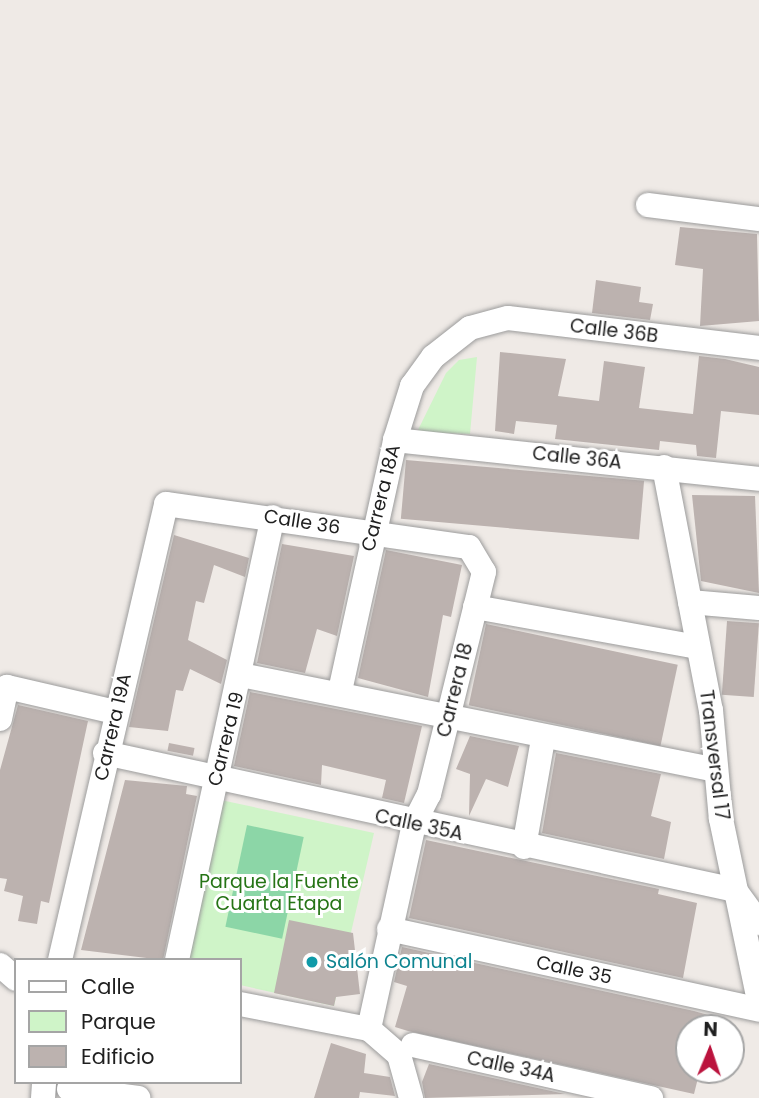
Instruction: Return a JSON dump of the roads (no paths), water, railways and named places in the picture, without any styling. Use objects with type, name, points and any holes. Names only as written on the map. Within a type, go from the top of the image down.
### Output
[{"type":"street","points":[[648,205],[759,219]]},
{"type":"street","name":"Calle 36B","points":[[470,328],[508,318],[759,348]]},
{"type":"street","name":"Carrera 18A","points":[[340,691],[372,533],[395,440],[412,386],[433,357],[470,328]]},
{"type":"street","name":"Calle 36A","points":[[395,440],[759,479]]},
{"type":"street","name":"Transversal 17","points":[[664,467],[711,710],[715,770],[735,890],[759,1000]]},
{"type":"street","name":"Calle 36","points":[[166,504],[273,517],[469,547],[477,554]]},
{"type":"street","name":"Carrera 19A","points":[[65,957],[115,712],[166,504]]},
{"type":"street","name":"Carrera 19","points":[[177,958],[215,781],[241,675],[273,517]]},
{"type":"street","name":"Carrera 18","points":[[369,1029],[414,824],[429,794],[484,572],[477,554]]},
{"type":"street","points":[[690,602],[759,608]]},
{"type":"street","points":[[475,607],[697,647]]},
{"type":"street","points":[[241,675],[340,691],[447,720],[715,770]]},
{"type":"street","points":[[0,719],[7,687],[115,712]]},
{"type":"street","points":[[524,847],[543,739]]},
{"type":"street","name":"Calle 35A","points":[[106,753],[215,781],[735,890]]},
{"type":"street","points":[[735,890],[759,923]]},
{"type":"street","name":"Calle 35","points":[[389,929],[759,1010]]},
{"type":"street","points":[[0,965],[14,977]]},
{"type":"street","points":[[242,1004],[369,1029],[399,1055],[411,1098]]},
{"type":"street","name":"Calle 34A","points":[[413,1045],[651,1098]]},
{"type":"street","points":[[69,1090],[127,1097]]},
{"type":"place","name":"Salón Comunal","points":[[312,962]]},
{"type":"park label","name":"Parque la Fuente Cuarta Etapa","points":[[279,893]]}]
